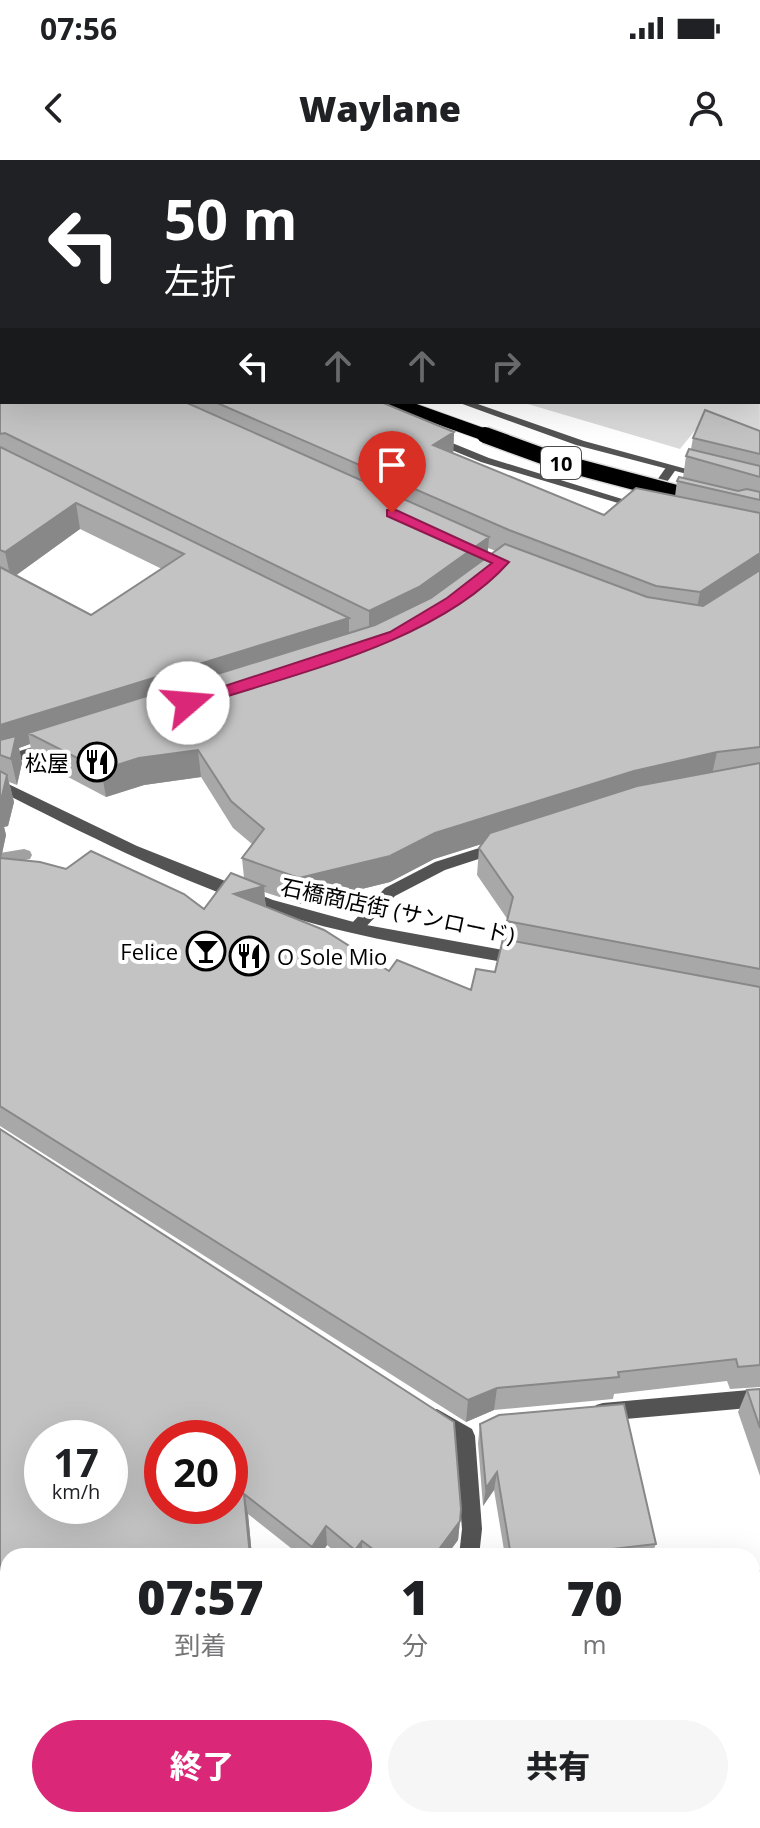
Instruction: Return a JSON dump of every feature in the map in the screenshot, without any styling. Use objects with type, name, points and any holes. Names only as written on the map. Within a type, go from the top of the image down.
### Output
[{"type":"main road","name":"10","points":[[399,404],[559,462],[720,504]]},
{"type":"street","points":[[468,404],[580,443],[713,477]]},
{"type":"street","points":[[423,435],[485,460],[657,511]]},
{"type":"street","points":[[643,508],[671,468]]},
{"type":"street","points":[[0,762],[67,741]]},
{"type":"street","name":"石橋商店街 (サンロード)","points":[[0,785],[102,838],[270,905],[356,928],[543,964]]},
{"type":"street","points":[[356,928],[390,892],[440,866],[516,842]]},
{"type":"street","points":[[588,1413],[760,1398]]},
{"type":"street","points":[[425,1410],[465,1436]]},
{"type":"street","points":[[465,1436],[484,1427]]},
{"type":"street","points":[[465,1436],[472,1529],[470,1548]]},
{"type":"shaded area","points":[[528,404],[760,404],[760,434],[701,423],[680,449]]},
{"type":"building","points":[[0,404],[190,404],[489,537],[419,587],[369,611],[5,433],[0,434]]},
{"type":"building","points":[[220,404],[386,404],[454,432],[433,445],[604,515],[636,488],[760,513],[760,553],[700,592],[656,586],[509,530]]},
{"type":"building","points":[[705,410],[760,431],[760,454],[693,438]]},
{"type":"building","points":[[0,447],[349,618],[0,725],[0,567],[91,615],[184,554],[76,503],[5,552],[0,550]]},
{"type":"building","points":[[689,449],[760,466],[760,477],[686,456]]},
{"type":"building","points":[[679,477],[738,491],[747,489],[760,492],[760,500],[677,481]]},
{"type":"building","points":[[505,544],[647,597],[703,606],[760,570],[760,747],[717,752],[634,771],[435,833],[390,856],[299,878],[242,858],[264,829],[231,801],[198,750],[139,758],[101,770],[28,733],[375,625],[431,598]]},
{"type":"building","points":[[16,736],[11,759],[0,755],[0,740]]},
{"type":"building","points":[[760,763],[760,969],[507,921],[513,897],[479,848],[490,833],[637,786]]},
{"type":"building","points":[[0,771],[7,775],[1,800],[0,800]]},
{"type":"building","points":[[91,851],[184,894],[204,909],[231,873],[264,886],[234,894],[324,930],[389,971],[397,960],[471,990],[476,969],[495,972],[503,939],[760,987],[760,1365],[738,1367],[736,1359],[618,1372],[619,1377],[497,1388],[468,1400],[0,1106],[0,858],[40,862],[66,869]]},
{"type":"building","points":[[0,1129],[454,1422],[460,1521],[440,1548],[371,1548],[362,1541],[353,1548],[326,1526],[312,1547],[248,1497],[248,1420],[144,1420],[144,1524],[247,1524],[249,1548],[0,1548]]},
{"type":"building","points":[[760,1389],[760,1428],[747,1390]]},
{"type":"building","points":[[624,1404],[656,1544],[621,1548],[510,1548],[497,1472],[486,1488],[480,1424],[499,1415]]},
{"type":"waterway","points":[[0,859],[24,855]]},
{"type":"place","name":"松屋","points":[[97,762]]},
{"type":"place","name":"Felice","points":[[206,951]]},
{"type":"place","name":"O Sole Mio","points":[[249,956]]},
{"type":"route","points":[[188,703],[395,636],[452,601],[502,562],[392,513]]}]
